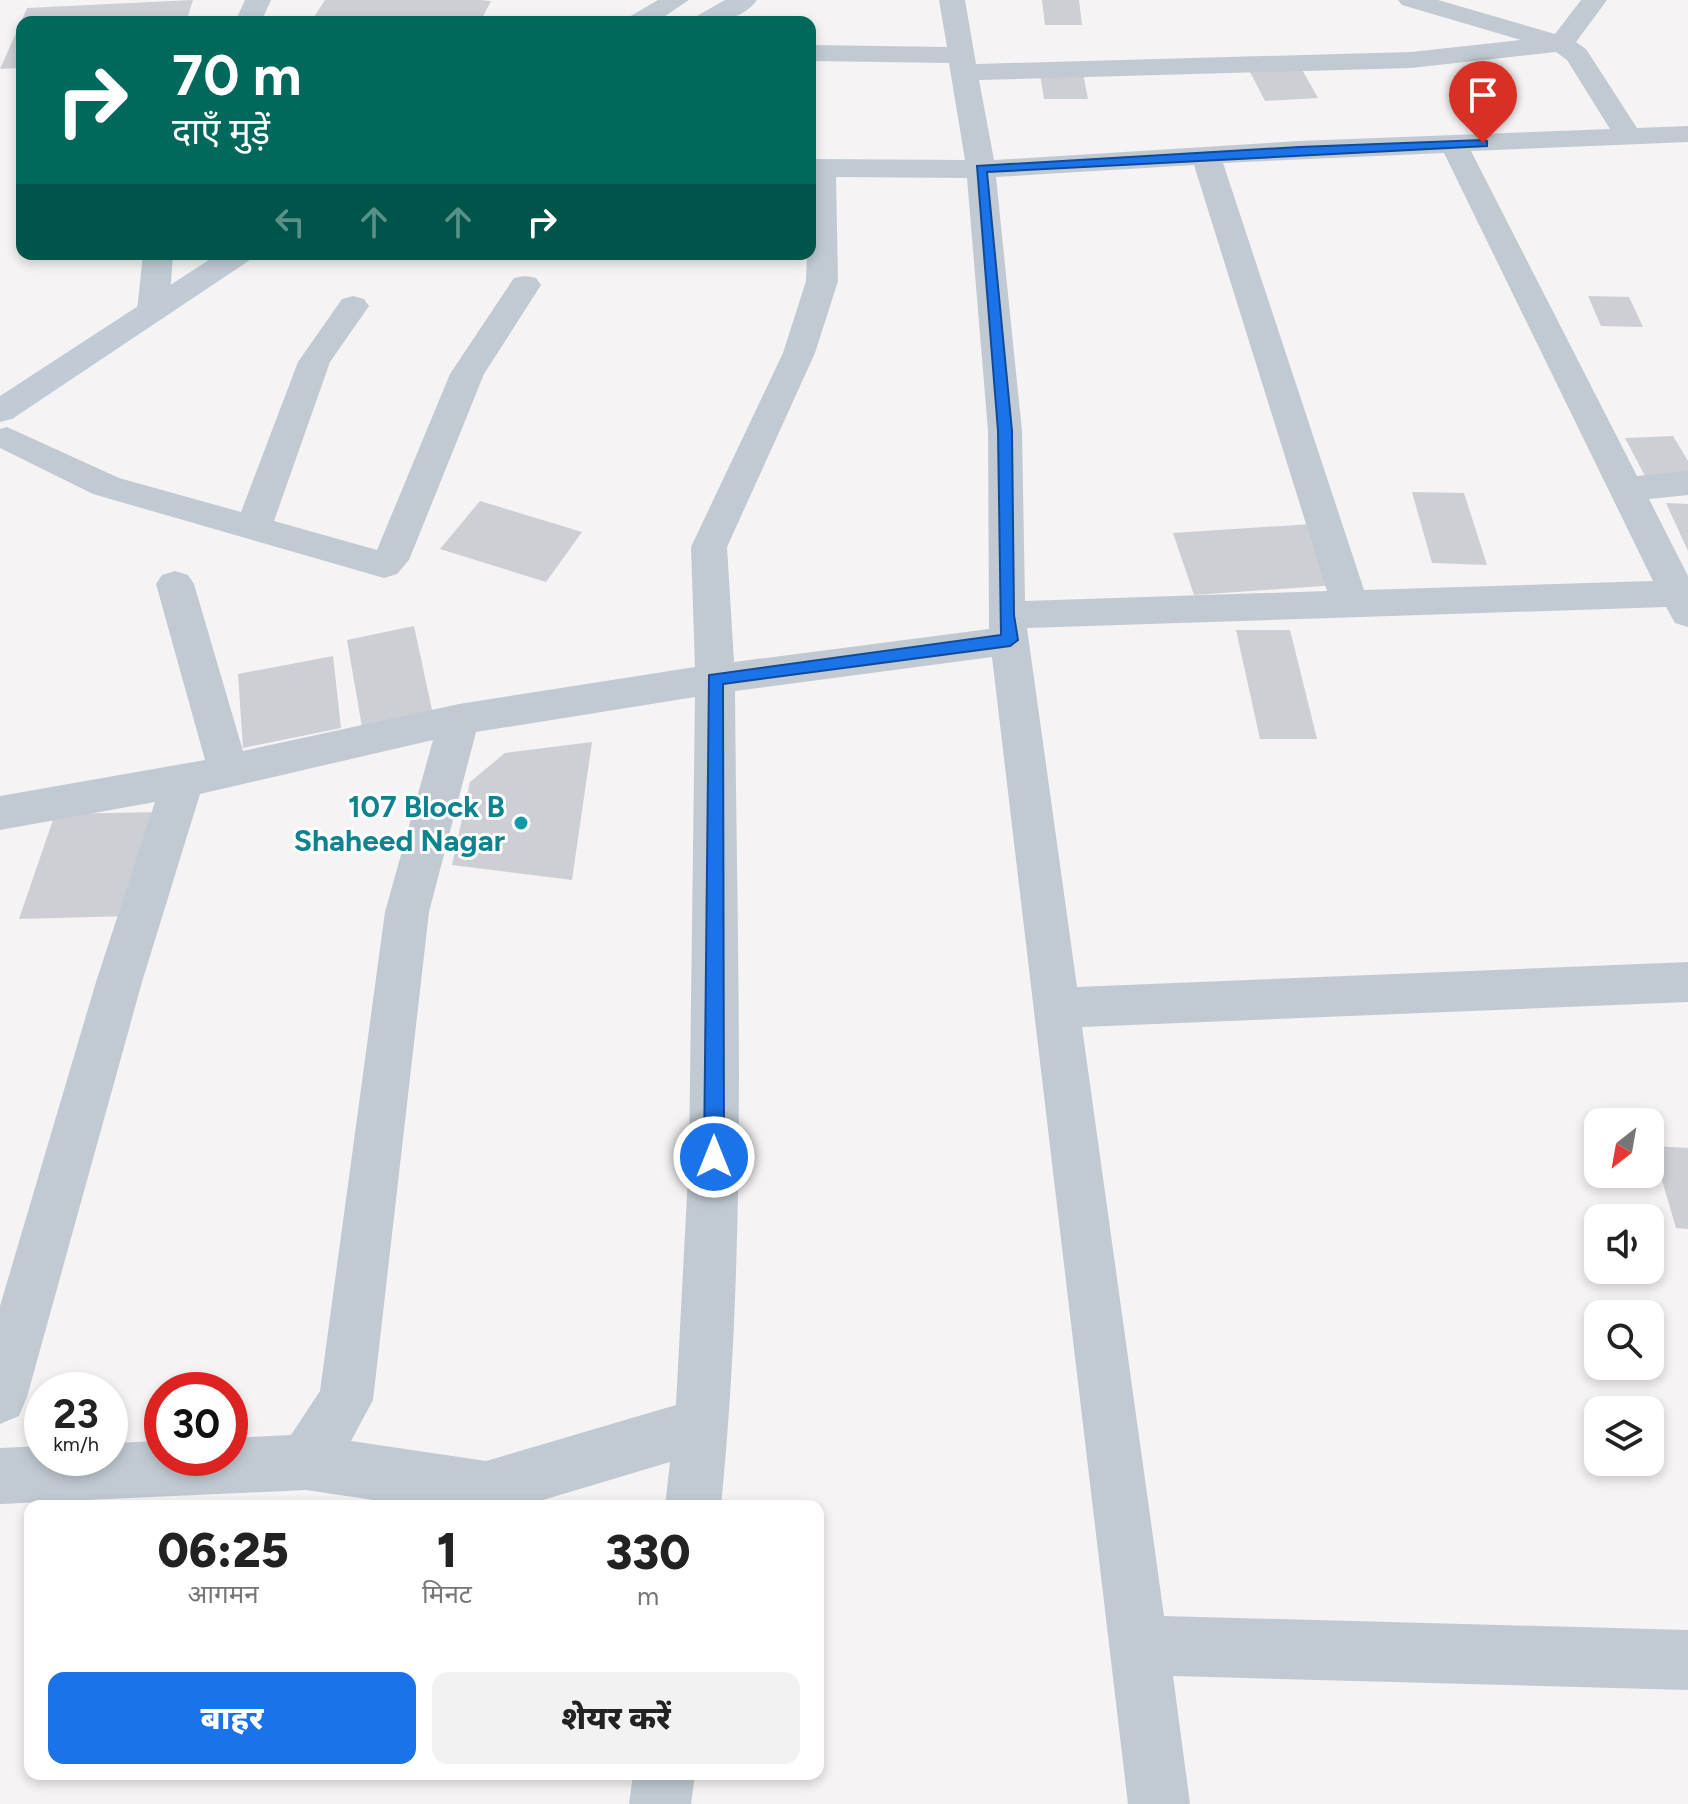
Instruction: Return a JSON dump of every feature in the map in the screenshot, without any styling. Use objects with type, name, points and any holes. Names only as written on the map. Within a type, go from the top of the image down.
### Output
[{"type":"street","points":[[648,16],[676,0]]},
{"type":"street","points":[[715,16],[744,0]]},
{"type":"street","points":[[952,0],[981,169],[1005,431],[1008,627],[1159,1804]]},
{"type":"street","points":[[1411,0],[1561,44],[1577,55],[1629,137]]},
{"type":"street","points":[[816,53],[964,63],[1411,60],[1561,44],[1594,0]]},
{"type":"street","points":[[694,1500],[702,1425],[714,1157],[715,679],[709,547],[799,353],[822,281],[816,168],[981,169],[1688,134]]},
{"type":"street","points":[[0,813],[183,781],[459,719],[715,679],[1008,627],[1349,602],[1685,600],[1454,145]]},
{"type":"street","points":[[1206,156],[1349,602]]},
{"type":"street","points":[[153,311],[157,260]]},
{"type":"street","points":[[230,260],[153,311],[4,424],[106,486],[377,564],[388,563],[467,374],[525,285]]},
{"type":"street","points":[[253,529],[314,362],[353,306]]},
{"type":"street","points":[[1627,489],[1688,483]]},
{"type":"street","points":[[175,584],[228,770]]},
{"type":"street","points":[[306,1462],[346,1400],[407,912],[459,719]]},
{"type":"street","points":[[0,1397],[119,982],[183,781]]},
{"type":"street","points":[[1056,1008],[1688,982]]},
{"type":"street","points":[[0,1476],[306,1462],[486,1489],[702,1425]]},
{"type":"street","points":[[1138,1645],[1688,1660]]},
{"type":"street","points":[[660,1804],[663,1780]]},
{"type":"building","points":[[193,0],[188,16],[23,16],[27,8]]},
{"type":"building","points":[[325,0],[491,1],[483,16],[315,16]]},
{"type":"building","points":[[1042,0],[1079,0],[1082,25],[1045,25]]},
{"type":"building","points":[[16,33],[16,68],[0,69]]},
{"type":"building","points":[[1300,66],[1318,98],[1265,101],[1248,68]]},
{"type":"building","points":[[1083,73],[1088,99],[1044,99],[1040,74]]},
{"type":"building","points":[[1588,296],[1629,297],[1643,327],[1601,326]]},
{"type":"building","points":[[1673,436],[1688,461],[1688,474],[1645,476],[1625,438]]},
{"type":"building","points":[[1412,492],[1464,493],[1487,565],[1432,563]]},
{"type":"building","points":[[480,501],[582,532],[546,582],[440,549]]},
{"type":"building","points":[[1666,503],[1688,504],[1688,551]]},
{"type":"building","points":[[1312,524],[1337,585],[1194,595],[1173,533]]},
{"type":"building","points":[[414,626],[432,710],[362,727],[347,640]]},
{"type":"building","points":[[1236,630],[1290,630],[1317,739],[1260,739]]},
{"type":"building","points":[[333,656],[341,728],[243,748],[238,674]]},
{"type":"building","name":"107 Block B Shaheed Nagar","points":[[592,742],[572,880],[452,865],[470,782],[505,753]]},
{"type":"building","points":[[161,812],[130,916],[19,919],[55,814]]},
{"type":"building","points":[[1664,1147],[1688,1148],[1688,1229],[1676,1228],[1664,1187]]},
{"type":"place","name":"107 Block B Shaheed Nagar","points":[[521,823]]},
{"type":"route","points":[[714,1157],[715,679],[1010,640],[1006,615],[1005,431],[981,169],[1299,150],[1483,143]]}]
